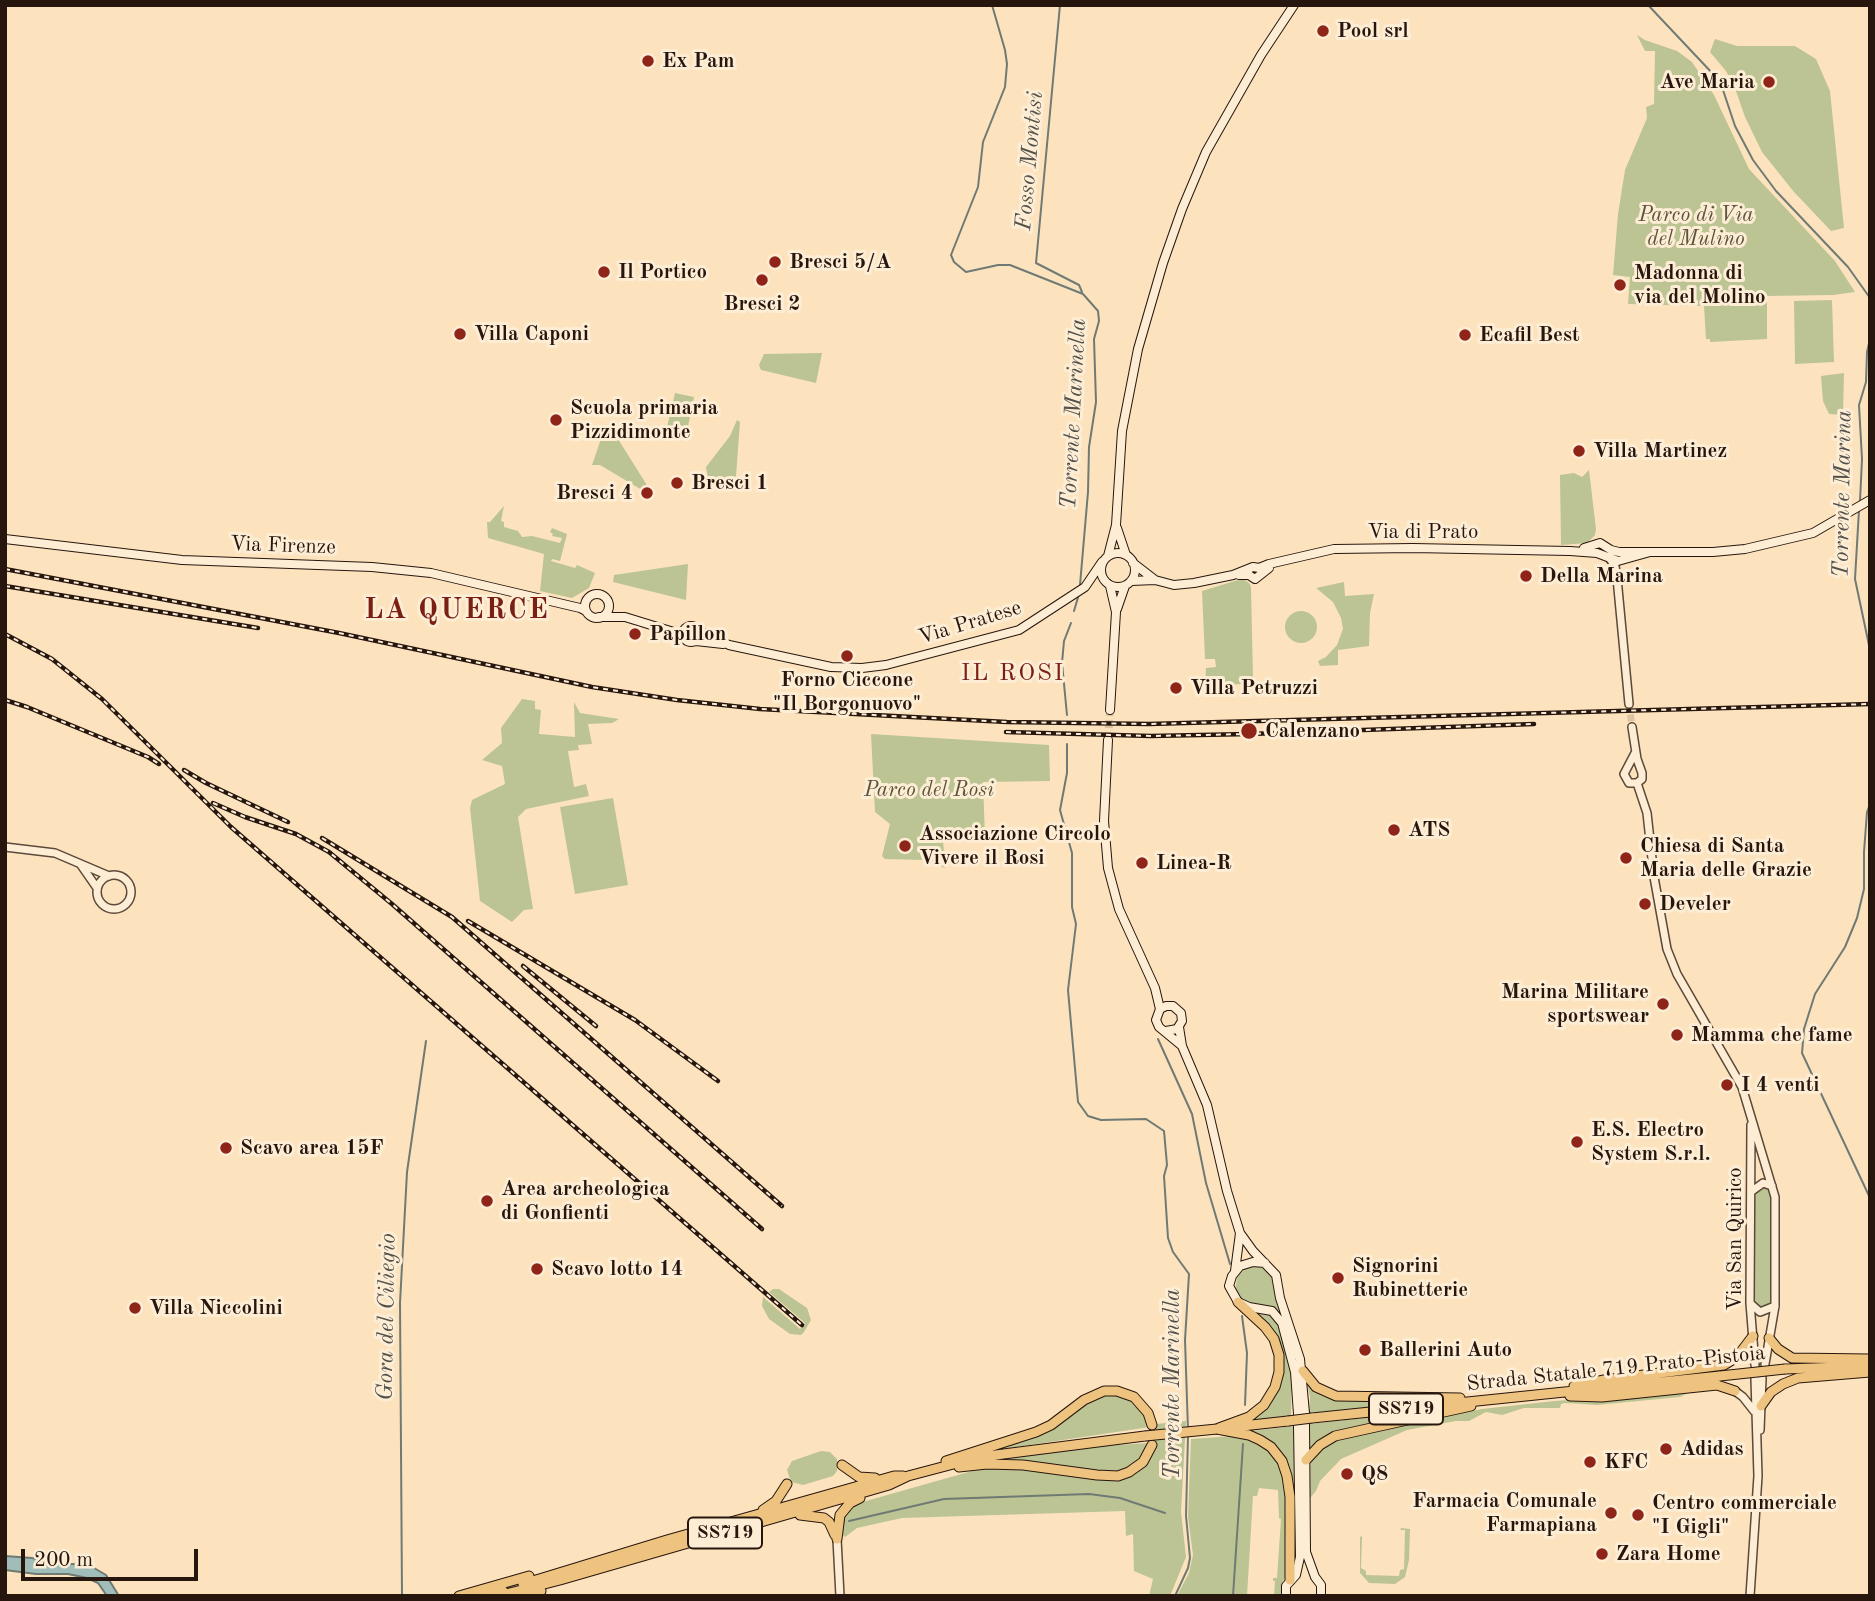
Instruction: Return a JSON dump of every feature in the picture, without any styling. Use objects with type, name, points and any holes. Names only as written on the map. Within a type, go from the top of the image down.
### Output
[{"type":"highway","points":[[1217,1429],[1256,1412],[1270,1396],[1279,1372],[1279,1355],[1274,1339],[1238,1302]]},
{"type":"highway","points":[[1537,1395],[1604,1380],[1724,1365],[1737,1357],[1753,1336]]},
{"type":"highway","points":[[1769,1338],[1778,1349],[1792,1358],[1870,1359]]},
{"type":"highway","name":"Strada Statale 719 Prato-Pistoia","points":[[487,1596],[788,1515],[908,1475],[1012,1452],[1720,1376],[1870,1366]]},
{"type":"highway","points":[[1303,1371],[1316,1387],[1336,1396],[1500,1399]]},
{"type":"highway","points":[[1758,1409],[1771,1392],[1798,1378],[1870,1372]]},
{"type":"highway","points":[[1537,1395],[1602,1397],[1717,1385],[1735,1391]]},
{"type":"highway","points":[[926,1471],[969,1452],[1036,1432],[1051,1425],[1092,1395],[1104,1391],[1116,1391],[1134,1397],[1148,1413],[1152,1425]]},
{"type":"highway","points":[[1306,1460],[1320,1445],[1335,1436],[1500,1399]]},
{"type":"highway","points":[[1217,1429],[1261,1440],[1271,1447],[1282,1461],[1290,1497],[1293,1578]]},
{"type":"highway","points":[[926,1471],[987,1464],[1023,1465],[1118,1476],[1143,1462],[1152,1445]]},
{"type":"highway","points":[[842,1465],[859,1477],[891,1481]]},
{"type":"highway","points":[[837,1539],[839,1521],[846,1507],[891,1481]]},
{"type":"highway","name":"Strada Statale 719 Prato-Pistoia","points":[[498,1596],[752,1516],[891,1481]]},
{"type":"highway","points":[[752,1516],[776,1501],[787,1484]]},
{"type":"highway","points":[[788,1515],[824,1518],[837,1539]]},
{"type":"highway","points":[[459,1596],[535,1575],[558,1577]]},
{"type":"highway","points":[[524,1596],[545,1590],[558,1577]]},
{"type":"main road","points":[[1116,612],[1108,585],[1101,574],[1116,525],[1121,441],[1151,299],[1206,152],[1261,55],[1294,5]]},
{"type":"main road","name":"Via di Prato","points":[[1596,550],[1596,543],[1601,543],[1620,556],[1650,552],[1745,549],[1813,533],[1869,502]]},
{"type":"main road","points":[[1116,525],[1126,555],[1155,580]]},
{"type":"main road","name":"Via Firenze","points":[[5,539],[182,560],[397,569],[444,575],[580,608],[592,616],[625,617]]},
{"type":"main road","name":"Via di Prato","points":[[1082,589],[1155,580],[1182,585],[1255,571],[1311,554],[1346,549],[1596,550],[1618,561],[1620,556]]},
{"type":"main road","points":[[1082,589],[1105,559],[1119,553],[1126,555]]},
{"type":"main road","points":[[1110,710],[1116,612],[1135,574],[1133,563]]},
{"type":"main road","name":"Via Pratese","points":[[862,668],[919,658],[1006,635],[1031,623],[1082,589]]},
{"type":"main road","name":"Via Firenze","points":[[556,603],[600,594],[615,612],[684,637],[689,642],[729,645],[831,667],[862,668]]},
{"type":"main road","points":[[586,611],[588,598]]},
{"type":"main road","points":[[599,617],[608,610],[608,603]]},
{"type":"main road","name":"Via Firenze","points":[[660,628],[694,625],[700,631],[729,645]]},
{"type":"main road","points":[[684,637],[686,627]]},
{"type":"main road","points":[[696,641],[700,631]]},
{"type":"main road","points":[[1108,740],[1104,828],[1108,868],[1119,909],[1155,988],[1160,1009],[1156,1020],[1159,1027],[1182,1046]]},
{"type":"main road","points":[[1155,988],[1181,1013],[1182,1046],[1207,1105],[1227,1191],[1240,1233],[1239,1254],[1234,1273]]},
{"type":"main road","points":[[1160,1009],[1171,1006]]},
{"type":"main road","points":[[1166,1031],[1180,1027]]},
{"type":"main road","points":[[1240,1233],[1276,1275],[1280,1298],[1303,1371],[1306,1552],[1315,1577],[1321,1585],[1321,1596]]},
{"type":"main road","points":[[1265,1263],[1240,1266],[1229,1286],[1238,1302],[1272,1311],[1282,1323],[1296,1371],[1304,1419],[1300,1557],[1293,1578],[1286,1588],[1286,1596]]},
{"type":"main road","points":[[1293,1578],[1305,1573],[1315,1577]]},
{"type":"street","points":[[1617,578],[1620,556]]},
{"type":"street","points":[[1610,558],[1617,578],[1629,704]]},
{"type":"street","points":[[1632,727],[1643,776],[1637,783],[1631,784],[1626,780],[1625,774],[1636,746]]},
{"type":"street","points":[[1628,768],[1634,766],[1640,769]]},
{"type":"street","name":"Via San Quirico","points":[[1637,783],[1647,813],[1654,877],[1667,949],[1677,974],[1742,1087],[1775,1197],[1774,1306],[1765,1364]]},
{"type":"street","points":[[5,847],[55,853],[109,876],[122,878],[128,884],[130,893],[125,904],[116,909],[107,907],[98,898],[97,888],[80,865]]},
{"type":"street","points":[[97,888],[109,876]]},
{"type":"street","name":"Via San Quirico","points":[[1750,1114],[1750,1303],[1755,1365]]},
{"type":"street","points":[[1752,1191],[1759,1185],[1772,1186]]},
{"type":"street","points":[[1750,1303],[1760,1312],[1774,1306]]},
{"type":"street","points":[[1750,1596],[1758,1455],[1759,1378]]},
{"type":"street","points":[[1735,1391],[1758,1409]]},
{"type":"street","points":[[837,1539],[840,1596]]},
{"type":"green space","name":"Parco di Via del Mulino","points":[[1637,35],[1677,51],[1692,62],[1714,95],[1749,169],[1835,261],[1855,292],[1767,296],[1767,339],[1710,342],[1710,339],[1706,339],[1704,306],[1628,304],[1630,277],[1613,275],[1618,214],[1625,170],[1647,118],[1646,107],[1654,104],[1655,51],[1645,51]]},
{"type":"green space","points":[[1715,39],[1737,46],[1795,46],[1816,59],[1830,91],[1844,228],[1831,231],[1794,192],[1762,152],[1735,88],[1726,71],[1710,52]]},
{"type":"green space","points":[[1832,300],[1834,362],[1795,364],[1794,301]]},
{"type":"green space","points":[[822,353],[816,383],[761,370],[759,365],[764,354]]},
{"type":"green space","points":[[1844,373],[1843,415],[1829,414],[1823,401],[1821,376]]},
{"type":"green space","points":[[675,393],[694,397],[687,431],[667,427]]},
{"type":"green space","points":[[737,420],[740,422],[736,476],[723,487],[708,479],[706,467],[730,436]]},
{"type":"green space","points":[[602,436],[618,439],[650,490],[647,493],[600,465],[592,465]]},
{"type":"green space","points":[[1589,470],[1595,535],[1587,543],[1561,545],[1560,475],[1574,473],[1582,477]]},
{"type":"green space","points":[[504,506],[501,521],[504,522],[504,527],[518,531],[522,537],[532,536],[560,543],[562,538],[552,536],[552,528],[567,534],[560,561],[551,561],[575,568],[577,565],[595,573],[589,588],[572,598],[540,591],[544,554],[488,538],[487,522]]},
{"type":"green space","points":[[688,564],[686,600],[613,582],[614,575]]},
{"type":"green space","points":[[1245,580],[1251,588],[1253,678],[1243,684],[1205,686],[1206,668],[1216,667],[1215,659],[1205,659],[1202,591]]},
{"type":"green space","points":[[1344,582],[1345,596],[1374,594],[1370,613],[1369,646],[1338,650],[1338,665],[1320,666],[1318,661],[1337,645],[1343,629],[1333,602],[1316,588]]},
{"type":"green space","points":[[1301,611],[1313,615],[1317,627],[1313,639],[1301,643],[1289,639],[1285,627],[1289,615]]},
{"type":"green space","points":[[522,699],[535,701],[535,709],[541,710],[539,734],[575,737],[574,702],[580,713],[619,719],[612,723],[588,724],[592,744],[578,745],[579,750],[568,751],[574,787],[586,784],[589,796],[526,809],[518,817],[533,909],[524,910],[512,922],[480,901],[470,808],[472,800],[505,784],[502,766],[482,760],[502,743],[501,728]]},
{"type":"green space","name":"Parco del Rosi","points":[[871,734],[1049,745],[1050,781],[983,782],[985,838],[943,840],[945,868],[923,860],[885,859],[882,856],[890,824],[875,812]]},
{"type":"green space","points":[[613,798],[628,885],[575,894],[560,807]]},
{"type":"green space","points":[[1766,1186],[1772,1190],[1772,1301],[1761,1310],[1753,1302],[1754,1194],[1760,1187]]},
{"type":"green space","points":[[1256,1266],[1271,1274],[1277,1305],[1284,1320],[1273,1309],[1242,1301],[1235,1290],[1238,1274],[1247,1267]]},
{"type":"green space","points":[[779,1289],[807,1308],[811,1320],[801,1335],[790,1334],[769,1319],[762,1306],[763,1297],[800,1329],[805,1323],[769,1292]]},
{"type":"green space","points":[[1253,1311],[1267,1312],[1277,1320],[1292,1371],[1291,1416],[1253,1420],[1281,1379],[1272,1329]]},
{"type":"green space","points":[[1307,1383],[1314,1389],[1428,1401],[1309,1413]]},
{"type":"green space","points":[[1692,1391],[1680,1397],[1597,1405],[1565,1403],[1561,1404],[1560,1408],[1524,1408],[1502,1415],[1486,1412],[1469,1421],[1407,1430],[1341,1459],[1320,1481],[1310,1498],[1311,1462],[1330,1440],[1482,1409]]},
{"type":"green space","points":[[1111,1393],[1128,1397],[1140,1406],[1150,1427],[983,1452],[1021,1441],[1090,1399]]},
{"type":"green space","points":[[1430,1411],[1334,1432],[1309,1449],[1308,1424]]},
{"type":"green space","points":[[1186,1421],[1181,1512],[1186,1557],[1170,1596],[1149,1596],[1153,1579],[1134,1571],[1133,1534],[1126,1536],[1125,1511],[902,1518],[857,1528],[845,1537],[842,1534],[842,1516],[852,1505],[972,1471],[1006,1467],[1100,1478],[1147,1463],[1156,1441],[1156,1424]]},
{"type":"green space","points":[[1294,1426],[1296,1508],[1287,1466],[1251,1431]]},
{"type":"green space","points":[[1233,1436],[1249,1438],[1269,1451],[1282,1468],[1288,1507],[1287,1574],[1282,1583],[1281,1596],[1274,1596],[1273,1581],[1273,1578],[1277,1578],[1281,1519],[1278,1490],[1259,1488],[1257,1496],[1253,1496],[1247,1596],[1177,1596],[1189,1573],[1193,1555],[1188,1517],[1191,1439]]},
{"type":"green space","points":[[1149,1443],[1141,1459],[1130,1468],[1114,1473],[989,1461],[1101,1446]]},
{"type":"green space","points":[[821,1451],[830,1452],[837,1459],[837,1471],[833,1476],[803,1485],[791,1482],[787,1470],[792,1461]]},
{"type":"green space","points":[[1410,1529],[1409,1560],[1405,1577],[1395,1584],[1369,1583],[1360,1573],[1360,1537],[1362,1536],[1361,1568],[1366,1571],[1366,1575],[1399,1576],[1400,1570],[1404,1569],[1405,1530],[1400,1530]]},
{"type":"water","points":[[5,1556],[89,1565],[106,1575],[119,1596],[107,1596],[98,1583],[87,1578],[68,1574],[5,1570]]},
{"type":"waterway","name":"Torrente Marinella","points":[[992,5],[1005,50],[1005,87],[983,142],[978,187],[951,255],[954,262],[966,272],[1010,265],[1083,294],[1098,311],[1099,321],[1094,339],[1096,402],[1089,447],[1080,585]]},
{"type":"waterway","name":"Fosso Montisi","points":[[1060,5],[1036,263],[1079,285],[1082,292]]},
{"type":"waterway","name":"Torrente Marina","points":[[1648,5],[1714,75],[1722,87],[1735,126],[1753,160],[1776,191],[1848,267],[1870,298]]},
{"type":"waterway","name":"Torrente Marina","points":[[1860,501],[1862,459],[1859,405],[1866,382],[1870,339]]},
{"type":"waterway","name":"Torrente Marina","points":[[1859,510],[1855,579],[1870,650]]},
{"type":"waterway","name":"Torrente Marinella","points":[[1074,611],[1079,594]]},
{"type":"waterway","name":"Torrente Marinella","points":[[1067,715],[1062,663],[1064,641],[1071,623]]},
{"type":"waterway","name":"Torrente Marinella","points":[[1067,744],[1067,773],[1060,810],[1072,853],[1072,907],[1076,924],[1068,990],[1078,1102],[1088,1116],[1101,1120],[1146,1119],[1164,1131],[1168,1238],[1173,1252],[1189,1274],[1185,1340],[1188,1430]]},
{"type":"waterway","name":"Torrente Marina","points":[[1870,804],[1864,852],[1864,889],[1857,918],[1845,947],[1815,994],[1804,1029],[1802,1053],[1870,1198]]},
{"type":"waterway","points":[[1158,1039],[1192,1114],[1206,1183],[1230,1264]]},
{"type":"waterway","name":"Gora del Ciliegio","points":[[402,1596],[400,1303],[407,1172],[426,1041]]},
{"type":"waterway","points":[[1242,1316],[1247,1353],[1245,1405]]},
{"type":"waterway","name":"Torrente Marinella","points":[[1175,1596],[1190,1558],[1186,1516],[1188,1435]]},
{"type":"waterway","points":[[1233,1596],[1243,1444]]},
{"type":"waterway","points":[[849,1521],[944,1499],[1089,1494],[1120,1498],[1165,1513]]},
{"type":"tunnel","points":[[1629,704],[1632,727]]},
{"type":"tunnel","points":[[1108,740],[1110,710]]},
{"type":"railway","points":[[5,569],[339,633],[592,687],[760,709],[1007,722],[1149,724],[1870,704]]},
{"type":"railway","points":[[5,586],[258,628]]},
{"type":"railway","points":[[5,634],[52,659],[102,699],[231,827],[802,1325]]},
{"type":"railway","points":[[5,700],[148,757],[159,764]]},
{"type":"railway","points":[[1006,732],[1151,736],[1534,724]]},
{"type":"railway","points":[[184,770],[288,822]]},
{"type":"railway","points":[[213,803],[296,834],[329,852],[392,904],[762,1229]]},
{"type":"railway","points":[[322,838],[452,917],[782,1206]]},
{"type":"railway","points":[[468,921],[635,1020],[718,1081]]},
{"type":"railway","points":[[523,966],[596,1026]]},
{"type":"place","name":"Pool srl","points":[[1323,31]]},
{"type":"place","name":"Ex Pam","points":[[648,61]]},
{"type":"place","name":"Ave Maria","points":[[1769,82]]},
{"type":"place","name":"Bresci 5/A","points":[[775,262]]},
{"type":"place","name":"Il Portico","points":[[604,272]]},
{"type":"place","name":"Bresci 2","points":[[762,280]]},
{"type":"place","name":"Madonna di via del Molino","points":[[1620,285]]},
{"type":"place","name":"Villa Caponi","points":[[460,334]]},
{"type":"place","name":"Ecafil Best","points":[[1465,335]]},
{"type":"place","name":"Scuola primaria Pizzidimonte","points":[[556,420]]},
{"type":"place","name":"Villa Martinez","points":[[1579,451]]},
{"type":"place","name":"Bresci 1","points":[[677,483]]},
{"type":"place","name":"Bresci 4","points":[[647,493]]},
{"type":"place","name":"Della Marina","points":[[1526,576]]},
{"type":"place","name":"Papillon","points":[[635,634]]},
{"type":"place","name":"Forno Ciccone \"Il Borgonuovo\"","points":[[847,656]]},
{"type":"place","name":"Villa Petruzzi","points":[[1176,688]]},
{"type":"place","name":"Calenzano","points":[[1249,731]]},
{"type":"place","name":"ATS","points":[[1394,830]]},
{"type":"place","name":"Associazione Circolo Vivere il Rosi","points":[[905,846]]},
{"type":"place","name":"Chiesa di Santa Maria delle Grazie","points":[[1626,858]]},
{"type":"place","name":"Linea-R","points":[[1142,863]]},
{"type":"place","name":"Develer","points":[[1645,904]]},
{"type":"place","name":"Marina Militare sportswear","points":[[1663,1004]]},
{"type":"place","name":"Mamma che fame","points":[[1677,1035]]},
{"type":"place","name":"I 4 venti","points":[[1727,1085]]},
{"type":"place","name":"E.S. Electro System S.r.l.","points":[[1577,1142]]},
{"type":"place","name":"Scavo area 15F","points":[[226,1148]]},
{"type":"place","name":"Area archeologica di Gonfienti","points":[[487,1201]]},
{"type":"place","name":"Scavo lotto 14","points":[[537,1269]]},
{"type":"place","name":"Signorini Rubinetterie","points":[[1338,1278]]},
{"type":"place","name":"Villa Niccolini","points":[[135,1308]]},
{"type":"place","name":"Ballerini Auto","points":[[1365,1350]]},
{"type":"place","name":"Adidas","points":[[1666,1449]]},
{"type":"place","name":"KFC","points":[[1590,1462]]},
{"type":"place","name":"Q8","points":[[1347,1474]]},
{"type":"place","name":"Farmacia Comunale Farmapiana","points":[[1611,1513]]},
{"type":"place","name":"Centro commerciale \"I Gigli\"","points":[[1638,1515]]},
{"type":"place","name":"Zara Home","points":[[1602,1554]]},
{"type":"district","name":"LA QUERCE","points":[[457,611]]},
{"type":"district","name":"IL ROSI","points":[[1013,674]]}]
